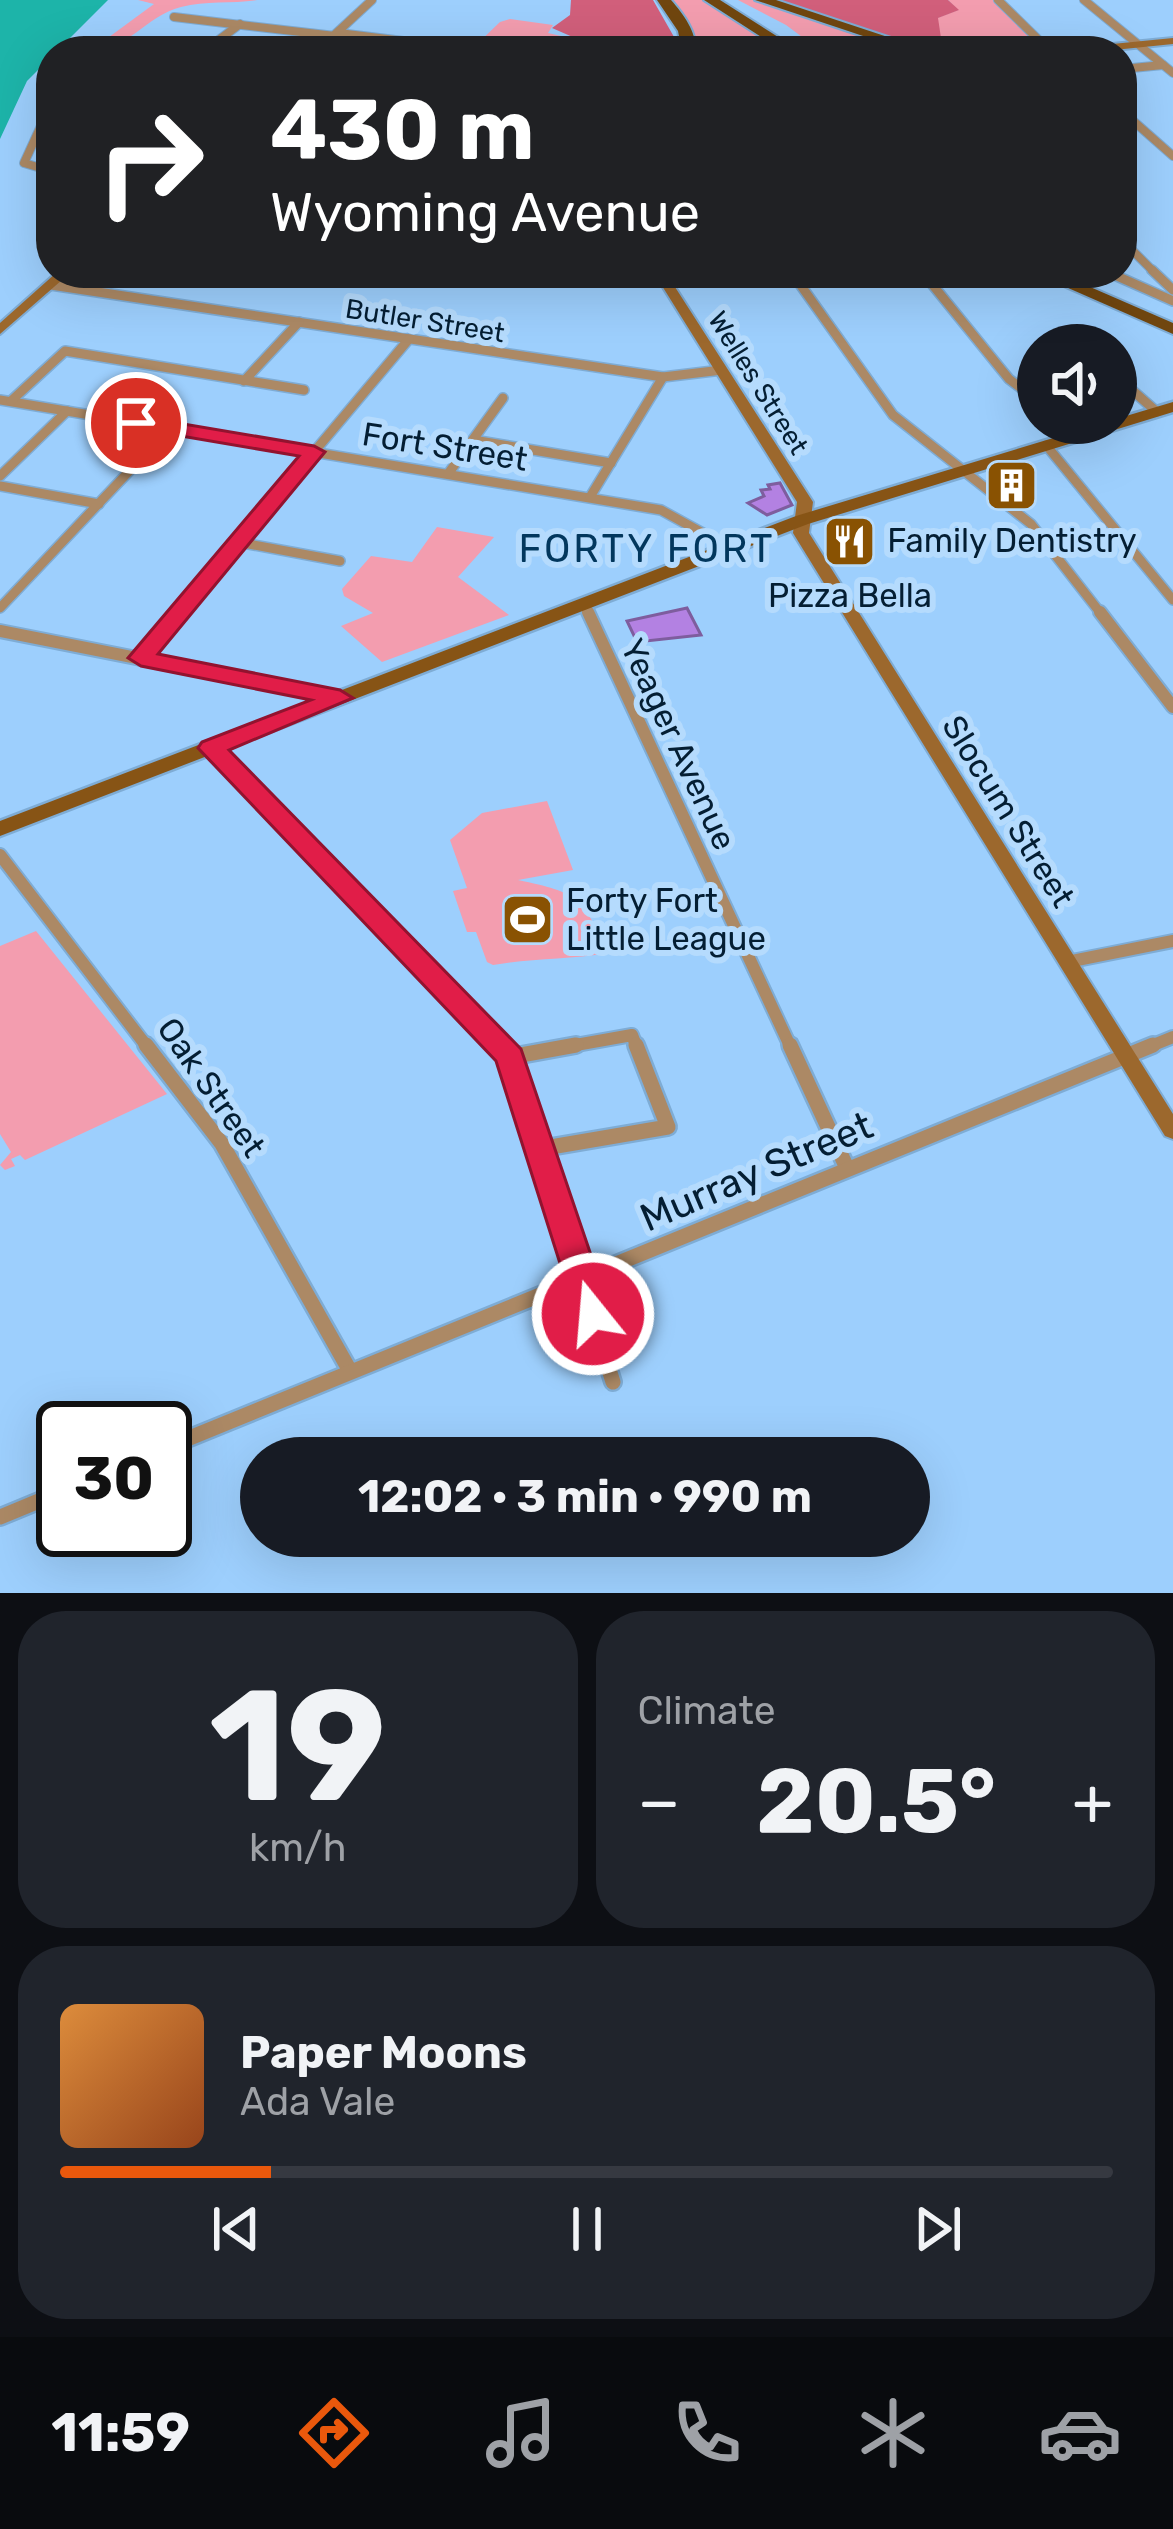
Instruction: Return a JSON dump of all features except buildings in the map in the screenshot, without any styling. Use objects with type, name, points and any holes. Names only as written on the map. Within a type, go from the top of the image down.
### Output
[{"type":"highway","points":[[664,0],[685,36]]},
{"type":"highway","points":[[711,0],[770,36]]},
{"type":"highway","points":[[724,0],[781,36]]},
{"type":"highway","points":[[762,0],[878,36]]},
{"type":"highway","points":[[872,34],[876,36]]},
{"type":"highway","points":[[1080,288],[1173,325]]},
{"type":"highway","points":[[1093,288],[1173,325]]},
{"type":"main road","points":[[0,830],[802,520],[1046,445]]},
{"type":"street","points":[[335,36],[372,0]]},
{"type":"street","points":[[998,0],[1035,36]]},
{"type":"street","points":[[1084,0],[1127,36]]},
{"type":"street","points":[[174,17],[354,36]]},
{"type":"street","points":[[224,36],[240,24]]},
{"type":"street","points":[[1138,45],[1173,41]]},
{"type":"street","points":[[1138,45],[1173,73]]},
{"type":"street","points":[[1137,68],[1163,65]]},
{"type":"street","points":[[1137,124],[1173,156]]},
{"type":"street","points":[[36,140],[25,166],[36,168]]},
{"type":"street","points":[[1137,255],[1170,287]]},
{"type":"street","points":[[1137,285],[1173,301]]},
{"type":"street","points":[[1145,289],[1170,287]]},
{"type":"street","points":[[0,330],[48,288]]},
{"type":"street","name":"Butler Street","points":[[71,288],[663,377],[722,370]]},
{"type":"street","name":"Welles Street","points":[[670,288],[805,502],[802,520]]},
{"type":"street","points":[[804,288],[893,415],[1036,530],[1173,707]]},
{"type":"street","points":[[935,288],[1017,385]]},
{"type":"street","points":[[244,381],[299,322]]},
{"type":"street","points":[[141,658],[409,339]]},
{"type":"street","points":[[6,400],[65,351],[304,390]]},
{"type":"street","points":[[590,497],[663,377]]},
{"type":"street","points":[[1137,390],[1165,409]]},
{"type":"street","points":[[448,474],[503,398]]},
{"type":"street","name":"Fort Street","points":[[6,400],[661,510],[730,548]]},
{"type":"street","points":[[0,476],[67,411]]},
{"type":"street","points":[[0,608],[170,428]]},
{"type":"street","points":[[473,440],[611,463]]},
{"type":"street","points":[[1046,445],[1173,600]]},
{"type":"street","points":[[0,486],[99,504]]},
{"type":"street","name":"Slocum Street","points":[[802,520],[801,533],[1173,1131]]},
{"type":"street","points":[[238,542],[340,561]]},
{"type":"street","name":"Yeager Avenue","points":[[584,604],[847,1168]]},
{"type":"street","points":[[0,631],[340,698]]},
{"type":"street","points":[[212,748],[510,1057],[613,1382]]},
{"type":"street","name":"Oak Street","points":[[0,855],[222,1144],[350,1371]]},
{"type":"street","points":[[1067,962],[1173,941]]},
{"type":"street","points":[[510,1057],[632,1034],[668,1127],[539,1149]]},
{"type":"street","name":"Murray Street","points":[[192,1437],[1173,1037]]},
{"type":"street","points":[[0,1517],[36,1502]]},
{"type":"shaded area","points":[[0,0],[108,0],[72,36],[36,36],[36,72],[27,81],[0,139]]},
{"type":"shaded area","points":[[138,0],[257,0],[181,7],[130,36],[110,36],[154,4]]},
{"type":"shaded area","points":[[571,0],[653,0],[673,36],[570,36],[552,28],[570,15]]},
{"type":"shaded area","points":[[668,0],[705,0],[764,36],[690,36]]},
{"type":"shaded area","points":[[738,0],[754,0],[864,36],[801,36]]},
{"type":"shaded area","points":[[772,0],[948,0],[959,10],[938,18],[941,36],[884,36]]},
{"type":"shaded area","points":[[948,0],[993,0],[1029,36],[940,36],[937,18],[958,10]]},
{"type":"shaded area","points":[[500,22],[553,25],[548,33],[561,36],[485,36]]},
{"type":"shaded area","points":[[437,527],[494,537],[458,577],[509,615],[382,662],[341,626],[373,613],[344,596],[342,589],[371,556],[412,562]]},
{"type":"shaded area","points":[[547,801],[573,870],[518,880],[576,900],[592,919],[608,953],[493,965],[487,962],[476,932],[467,932],[453,891],[467,888],[450,840],[482,813]]},
{"type":"shaded area","points":[[36,931],[167,1094],[25,1160],[20,1155],[11,1159],[15,1166],[5,1170],[0,1165],[11,1152],[0,1134],[0,946]]},
{"type":"place","name":"Family Dentistry","points":[[1012,486]]},
{"type":"place","name":"Pizza Bella","points":[[850,541]]},
{"type":"place","name":"Forty Fort Little League","points":[[527,919]]},
{"type":"district","name":"FORTY FORT","points":[[647,548]]},
{"type":"route","points":[[136,423],[314,452],[141,658],[340,698],[212,748],[510,1057],[593,1314]]}]
